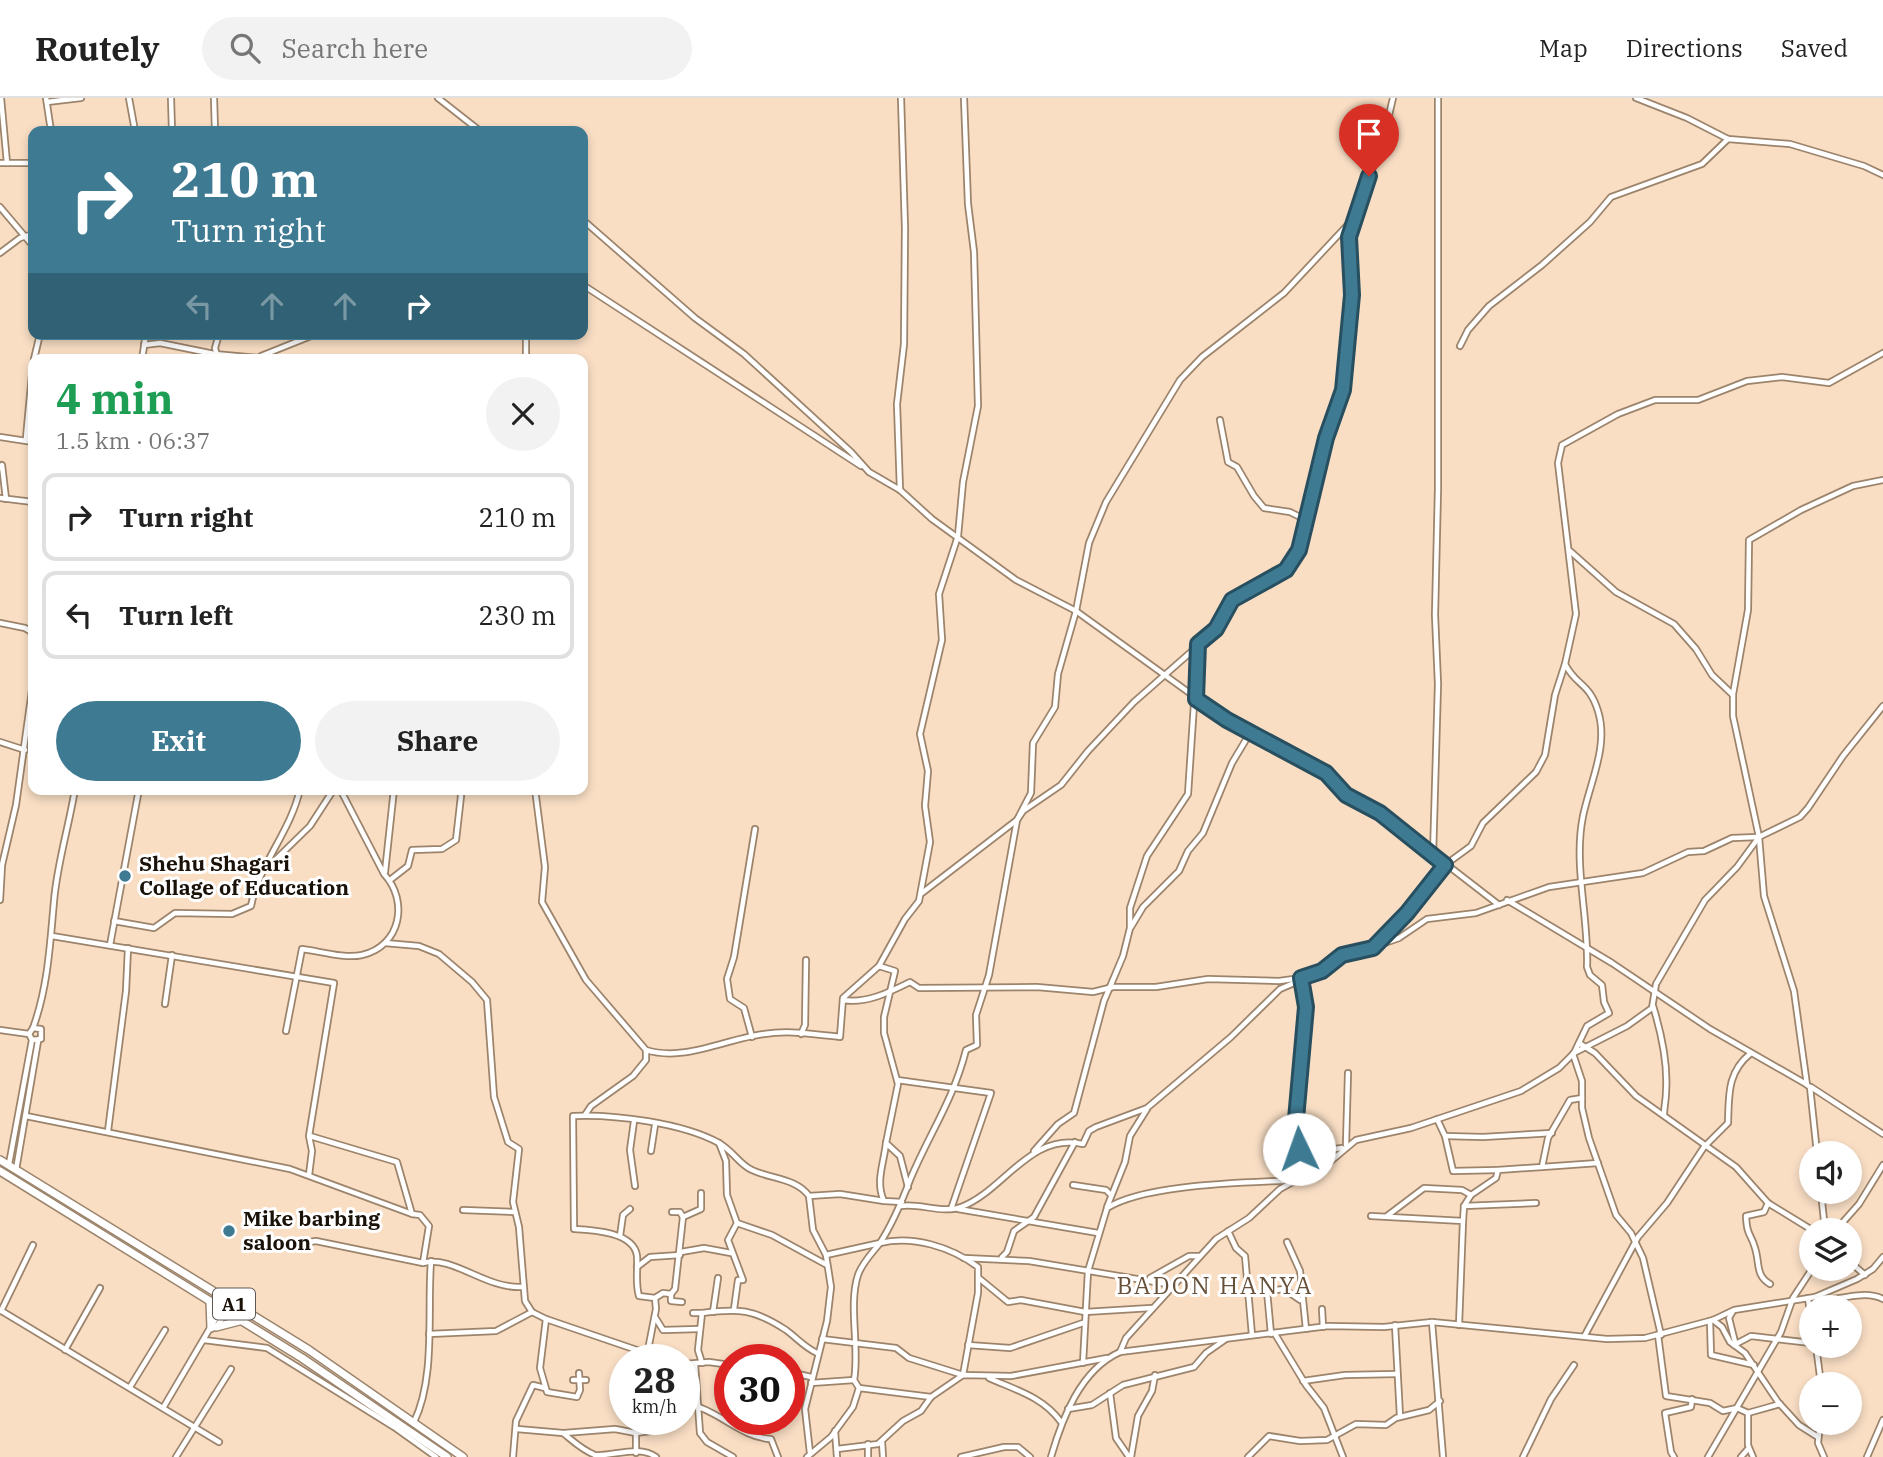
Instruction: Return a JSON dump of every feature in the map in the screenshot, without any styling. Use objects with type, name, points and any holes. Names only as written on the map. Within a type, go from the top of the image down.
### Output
[{"type":"highway","name":"A1","points":[[0,1160],[309,1350],[463,1457]]},
{"type":"highway","name":"A1","points":[[0,1171],[243,1320],[447,1457]]},
{"type":"highway","points":[[211,1301],[214,1327],[243,1320]]},
{"type":"street","points":[[1,98],[7,163]]},
{"type":"street","points":[[50,126],[46,100],[81,98]]},
{"type":"street","points":[[129,98],[134,126]]},
{"type":"street","points":[[171,98],[172,126]]},
{"type":"street","points":[[214,98],[215,126]]},
{"type":"street","points":[[438,98],[474,126]]},
{"type":"street","points":[[900,491],[897,404],[904,344],[905,228],[901,98]]},
{"type":"street","points":[[536,795],[545,867],[542,902],[586,980],[646,1050],[660,1055],[691,1051],[779,1032],[840,1037],[843,1000],[859,981],[879,966],[921,893],[930,837],[925,806],[928,771],[920,734],[942,640],[939,593],[958,536],[963,482],[978,406],[974,252],[968,204],[964,98]]},
{"type":"street","points":[[921,893],[1017,820],[1023,811],[1061,785],[1088,751],[1162,675],[1216,629],[1232,600],[1286,570],[1299,550],[1326,438],[1343,390],[1352,295],[1349,237],[1385,132],[1393,98]]},
{"type":"street","points":[[1433,856],[1438,684],[1435,615],[1438,489],[1437,98]]},
{"type":"street","points":[[1636,98],[1687,118],[1728,139],[1790,144],[1864,166],[1883,175]]},
{"type":"street","points":[[1460,346],[1468,330],[1489,306],[1542,265],[1590,222],[1611,197],[1702,164],[1728,139]]},
{"type":"street","points":[[0,163],[28,163]]},
{"type":"street","points":[[1,207],[28,239]]},
{"type":"street","points":[[810,1196],[813,1230],[827,1255],[831,1298],[805,1409],[809,1455],[821,1448],[853,1407],[859,1388],[854,1380],[857,1280],[901,1204],[955,1088],[966,1051],[977,1045],[976,1015],[986,987],[1017,820],[1031,793],[1033,743],[1055,707],[1058,674],[1076,611],[1089,543],[1106,502],[1180,380],[1202,357],[1284,293],[1356,216]]},
{"type":"street","points":[[588,224],[695,318],[744,354],[851,452],[867,470]]},
{"type":"street","points":[[0,252],[28,235]]},
{"type":"street","points":[[588,288],[900,491],[932,519],[1016,580],[1076,611],[1196,699],[1250,733],[1326,773],[1346,795],[1380,813],[1499,905]]},
{"type":"street","points":[[143,354],[145,340]]},
{"type":"street","points":[[144,345],[160,343],[215,354],[217,340]]},
{"type":"street","points":[[265,354],[301,340]]},
{"type":"street","points":[[1375,946],[1445,865],[1471,846],[1483,823],[1529,781],[1542,763],[1555,695],[1576,614],[1558,456],[1568,439],[1655,400],[1698,400],[1748,381],[1782,377],[1829,383],[1883,353]]},
{"type":"street","points":[[0,437],[26,438],[28,417]]},
{"type":"street","points":[[1220,420],[1228,461],[1237,467],[1254,496],[1265,508],[1290,512],[1306,520]]},
{"type":"street","points":[[0,468],[2,465],[3,498],[28,501]]},
{"type":"street","points":[[1816,1141],[1794,991],[1763,896],[1759,837],[1733,716],[1733,694],[1748,610],[1749,540],[1801,510],[1853,486],[1883,480]]},
{"type":"street","points":[[1570,551],[1616,592],[1674,624],[1696,649],[1712,675],[1733,694]]},
{"type":"street","points":[[0,623],[28,630]]},
{"type":"street","points":[[1130,928],[1130,908],[1147,856],[1188,794],[1188,755],[1195,725],[1198,644]]},
{"type":"street","points":[[1565,664],[1570,673],[1592,692],[1601,731],[1600,752],[1582,826],[1583,884],[1589,949],[1588,972],[1602,985],[1604,1002],[1609,1013],[1587,1026],[1573,1054],[1582,1081],[1588,1138],[1616,1215],[1636,1242],[1649,1277],[1659,1335],[1665,1396],[1713,1404],[1723,1411],[1734,1409],[1748,1413],[1780,1404]]},
{"type":"street","points":[[1083,1363],[1083,1323],[1088,1271],[1110,1194],[1125,1162],[1130,1136],[1147,1108],[1231,1037],[1280,989],[1322,971],[1342,955],[1399,938],[1427,919],[1476,913],[1549,887],[1643,873],[1688,852],[1704,851],[1732,838],[1759,837],[1800,817],[1883,706]]},
{"type":"street","points":[[0,900],[2,865],[28,725]]},
{"type":"street","points":[[954,1209],[992,1190],[1031,1154],[1058,1124],[1074,1113],[1130,928],[1143,907],[1180,870],[1188,851],[1203,833],[1232,763],[1250,733]]},
{"type":"street","points":[[0,742],[25,750]]},
{"type":"street","points":[[12,1167],[31,1037],[40,1009],[52,936],[54,899],[74,795]]},
{"type":"street","points":[[110,945],[138,795]]},
{"type":"street","points":[[114,921],[154,928],[175,913],[232,914],[251,906],[254,889],[295,813],[299,795]]},
{"type":"street","points":[[265,870],[310,826],[330,795]]},
{"type":"street","points":[[286,1031],[302,948],[360,956],[385,943],[398,923],[401,904],[343,795]]},
{"type":"street","points":[[384,874],[393,795]]},
{"type":"street","points":[[390,880],[408,866],[412,850],[442,849],[456,840],[461,795]]},
{"type":"street","points":[[752,1037],[744,1008],[730,999],[727,979],[738,933],[755,830]]},
{"type":"street","points":[[1664,1116],[1664,1065],[1653,992],[1676,945],[1705,900],[1737,867],[1759,837]]},
{"type":"street","points":[[1507,900],[1883,1134]]},
{"type":"street","points":[[52,936],[334,983],[309,1136],[312,1151],[309,1175]]},
{"type":"street","points":[[385,943],[419,946],[439,954],[472,982],[487,1000],[494,1097],[508,1142],[519,1149],[514,1212],[519,1227],[525,1301],[532,1312],[546,1319],[612,1344]]},
{"type":"street","points":[[108,1132],[126,991],[128,948]]},
{"type":"street","points":[[165,1004],[172,956]]},
{"type":"street","points":[[801,1034],[805,1025],[806,960]]},
{"type":"street","points":[[879,966],[895,971],[884,1017],[884,1033],[898,1080],[879,1181],[884,1202]]},
{"type":"street","points":[[843,1000],[858,1003],[881,993],[890,993],[911,982],[919,988],[1037,987],[1093,992],[1110,988],[1157,987],[1208,979],[1279,981],[1301,978]]},
{"type":"street","points":[[1283,1181],[1298,1160],[1296,1119],[1306,1007],[1301,978]]},
{"type":"street","points":[[1120,1352],[1126,1338],[1200,1256],[1228,1231],[1249,1218],[1273,1194],[1331,1161],[1345,1147],[1356,1140],[1437,1119],[1521,1091],[1559,1068],[1573,1054],[1627,1026],[1653,1006]]},
{"type":"street","points":[[12,1167],[26,1116],[38,1041],[43,1036],[40,1009]]},
{"type":"street","points":[[33,1028],[41,1029]]},
{"type":"street","points":[[0,1030],[38,1041]]},
{"type":"street","points":[[1578,1043],[1587,1047],[1624,1080],[1636,1096],[1704,1147],[1736,1167],[1768,1203],[1799,1222]]},
{"type":"street","points":[[585,1115],[591,1105],[633,1076],[646,1060],[646,1050]]},
{"type":"street","points":[[1585,1335],[1619,1267],[1667,1203],[1704,1147],[1728,1123],[1730,1080],[1738,1063],[1751,1053]]},
{"type":"street","points":[[1345,1147],[1348,1073]]},
{"type":"street","points":[[898,1080],[991,1093],[954,1209]]},
{"type":"street","points":[[1542,1167],[1544,1149],[1570,1100],[1582,1098]]},
{"type":"street","points":[[1031,1154],[1058,1142],[1083,1144],[1089,1131],[1096,1127],[1147,1108]]},
{"type":"street","points":[[26,1116],[309,1175],[420,1215],[429,1226],[423,1263]]},
{"type":"street","points":[[671,1294],[663,1293],[655,1298],[637,1293],[635,1249],[620,1236],[574,1229],[573,1116],[627,1117],[634,1121],[694,1133],[719,1143],[736,1154],[745,1167],[794,1184],[810,1196],[840,1194],[884,1202],[954,1209],[1098,1233]]},
{"type":"street","points":[[1437,1119],[1445,1136],[1452,1171],[1598,1163]]},
{"type":"street","points":[[634,1121],[630,1150],[635,1186]]},
{"type":"street","points":[[651,1151],[655,1125]]},
{"type":"street","points":[[1445,1136],[1483,1138],[1552,1133]]},
{"type":"street","points":[[309,1136],[330,1140],[338,1146],[356,1148],[380,1159],[387,1157],[397,1162],[412,1214]]},
{"type":"street","points":[[1001,1258],[1007,1252],[1014,1231],[1034,1217],[1075,1142]]},
{"type":"street","points":[[719,1143],[726,1161],[727,1195],[737,1223],[728,1240],[743,1280],[737,1280],[734,1309]]},
{"type":"street","points":[[886,1143],[900,1156],[908,1188]]},
{"type":"street","points":[[1298,1154],[1345,1147]]},
{"type":"street","points":[[1847,1218],[1859,1204],[1883,1165]]},
{"type":"street","points":[[1459,1325],[1464,1206],[1471,1195],[1496,1178],[1498,1170]]},
{"type":"street","points":[[1107,1208],[1116,1202],[1173,1189],[1302,1179]]},
{"type":"street","points":[[1073,1185],[1106,1190],[1110,1194]]},
{"type":"street","points":[[1386,1217],[1424,1188],[1462,1189],[1471,1195]]},
{"type":"street","points":[[682,1217],[701,1209],[701,1193]]},
{"type":"street","points":[[1464,1206],[1536,1203]]},
{"type":"street","points":[[1768,1203],[1764,1212],[1746,1216],[1746,1234],[1755,1247],[1758,1273],[1770,1284]]},
{"type":"street","points":[[620,1236],[623,1215],[630,1209]]},
{"type":"street","points":[[463,1210],[514,1212]]},
{"type":"street","points":[[672,1212],[680,1212],[682,1217],[676,1289],[671,1294],[671,1301],[682,1302]]},
{"type":"street","points":[[1371,1216],[1463,1221]]},
{"type":"street","points":[[737,1223],[772,1235],[827,1265]]},
{"type":"street","points":[[1228,1231],[1236,1248],[1245,1256],[1252,1335]]},
{"type":"street","points":[[273,1247],[316,1241],[423,1263],[446,1262],[496,1285],[523,1287]]},
{"type":"street","points":[[827,1255],[880,1243],[914,1241],[964,1258],[978,1267],[979,1278],[963,1375],[931,1397],[921,1411],[903,1422],[881,1442],[837,1449]]},
{"type":"street","points":[[1287,1242],[1300,1271],[1306,1329]]},
{"type":"street","points":[[33,1245],[1,1310],[219,1442]]},
{"type":"street","points":[[637,1267],[650,1257],[704,1248],[731,1253]]},
{"type":"street","points":[[1149,1278],[1189,1256],[1200,1256]]},
{"type":"street","points":[[1820,1295],[1865,1275],[1883,1257]]},
{"type":"street","points":[[964,1258],[1001,1258],[1149,1278],[1172,1284]]},
{"type":"street","points":[[414,1422],[422,1399],[429,1334],[431,1261]]},
{"type":"street","points":[[713,1311],[718,1278]]},
{"type":"street","points":[[979,1278],[1008,1302],[1021,1300],[1085,1312],[1152,1308]]},
{"type":"street","points":[[1708,1457],[1776,1341],[1793,1298],[1804,1281]]},
{"type":"street","points":[[65,1350],[100,1288]]},
{"type":"street","points":[[1301,1300],[1284,1289],[1267,1291],[1273,1334],[1324,1408],[1343,1457]]},
{"type":"street","points":[[1854,1295],[1883,1299]]},
{"type":"street","points":[[649,1344],[655,1298]]},
{"type":"street","points":[[822,1339],[896,1348],[909,1358],[963,1375],[979,1373],[1011,1376],[1083,1363],[1120,1352],[1323,1327],[1432,1322],[1638,1339],[1712,1320],[1734,1310],[1799,1298]]},
{"type":"street","points":[[163,1408],[230,1301]]},
{"type":"street","points":[[693,1313],[745,1309],[772,1322],[817,1353]]},
{"type":"street","points":[[1322,1309],[1323,1327]]},
{"type":"street","points":[[1734,1310],[1729,1318],[1735,1344]]},
{"type":"street","points":[[429,1334],[496,1331],[532,1312]]},
{"type":"street","points":[[698,1344],[702,1313]]},
{"type":"street","points":[[654,1316],[663,1330],[699,1329]]},
{"type":"street","points":[[546,1319],[540,1368],[545,1388],[552,1394],[577,1397],[580,1390],[576,1380],[579,1373]]},
{"type":"street","points":[[1712,1320],[1754,1365],[1780,1404],[1800,1425],[1818,1437],[1824,1457]]},
{"type":"street","points":[[1712,1320],[1711,1355],[1754,1365]]},
{"type":"street","points":[[1432,1322],[1443,1457]]},
{"type":"street","points":[[968,1345],[1010,1348],[1083,1323]]},
{"type":"street","points":[[1395,1325],[1401,1416]]},
{"type":"street","points":[[130,1387],[165,1330]]},
{"type":"street","points":[[1735,1344],[1751,1336],[1799,1342]]},
{"type":"street","points":[[1068,1409],[1092,1405],[1111,1391],[1155,1375],[1195,1367],[1226,1338]]},
{"type":"street","points":[[206,1339],[267,1348],[394,1427],[436,1457]]},
{"type":"street","points":[[1051,1457],[1061,1422],[1068,1409],[1089,1377],[1111,1356]]},
{"type":"street","points":[[1523,1457],[1551,1399],[1574,1365]]},
{"type":"street","points":[[176,1457],[231,1369]]},
{"type":"street","points":[[979,1373],[1035,1398],[1052,1410],[1061,1422]]},
{"type":"street","points":[[1303,1381],[1345,1375],[1397,1374]]},
{"type":"street","points":[[1130,1457],[1138,1416],[1152,1391],[1155,1375]]},
{"type":"street","points":[[805,1378],[854,1380]]},
{"type":"street","points":[[576,1380],[586,1380]]},
{"type":"street","points":[[513,1457],[519,1413],[532,1388],[545,1388]]},
{"type":"street","points":[[859,1388],[931,1397]]},
{"type":"street","points":[[1111,1391],[1109,1402],[1116,1438],[1130,1457]]},
{"type":"street","points":[[1674,1457],[1665,1413],[1691,1408],[1692,1399]]},
{"type":"street","points":[[1248,1457],[1269,1436],[1310,1441],[1327,1440],[1356,1424],[1386,1424],[1401,1416],[1429,1410],[1440,1401]]},
{"type":"street","points":[[700,1406],[714,1417],[760,1438],[771,1439],[778,1457]]},
{"type":"street","points":[[1748,1413],[1748,1449],[1753,1457]]},
{"type":"street","points":[[1867,1457],[1883,1419]]},
{"type":"street","points":[[700,1421],[702,1437],[733,1457]]},
{"type":"street","points":[[516,1429],[563,1433],[609,1429]]},
{"type":"street","points":[[835,1431],[837,1457]]},
{"type":"street","points":[[563,1433],[572,1443],[599,1457],[636,1452],[650,1453],[656,1457]]},
{"type":"street","points":[[636,1435],[636,1452]]},
{"type":"street","points":[[881,1442],[883,1457]]},
{"type":"street","points":[[868,1444],[868,1457]]},
{"type":"street","points":[[961,1457],[1004,1447],[1018,1447],[1030,1457]]},
{"type":"street","points":[[1741,1457],[1748,1449]]},
{"type":"place","name":"Shehu Shagari Collage of Education","points":[[125,876]]},
{"type":"place","name":"Mike barbing saloon","points":[[229,1231]]},
{"type":"district","name":"BADON HANYA","points":[[1215,1286]]},
{"type":"route","points":[[1299,1149],[1296,1119],[1306,1007],[1301,978],[1322,971],[1342,955],[1373,948],[1407,913],[1445,865],[1380,813],[1346,795],[1326,773],[1227,720],[1196,699],[1195,672],[1198,644],[1216,629],[1224,610],[1232,600],[1286,570],[1299,550],[1326,438],[1343,390],[1352,295],[1349,237],[1369,176]]}]
